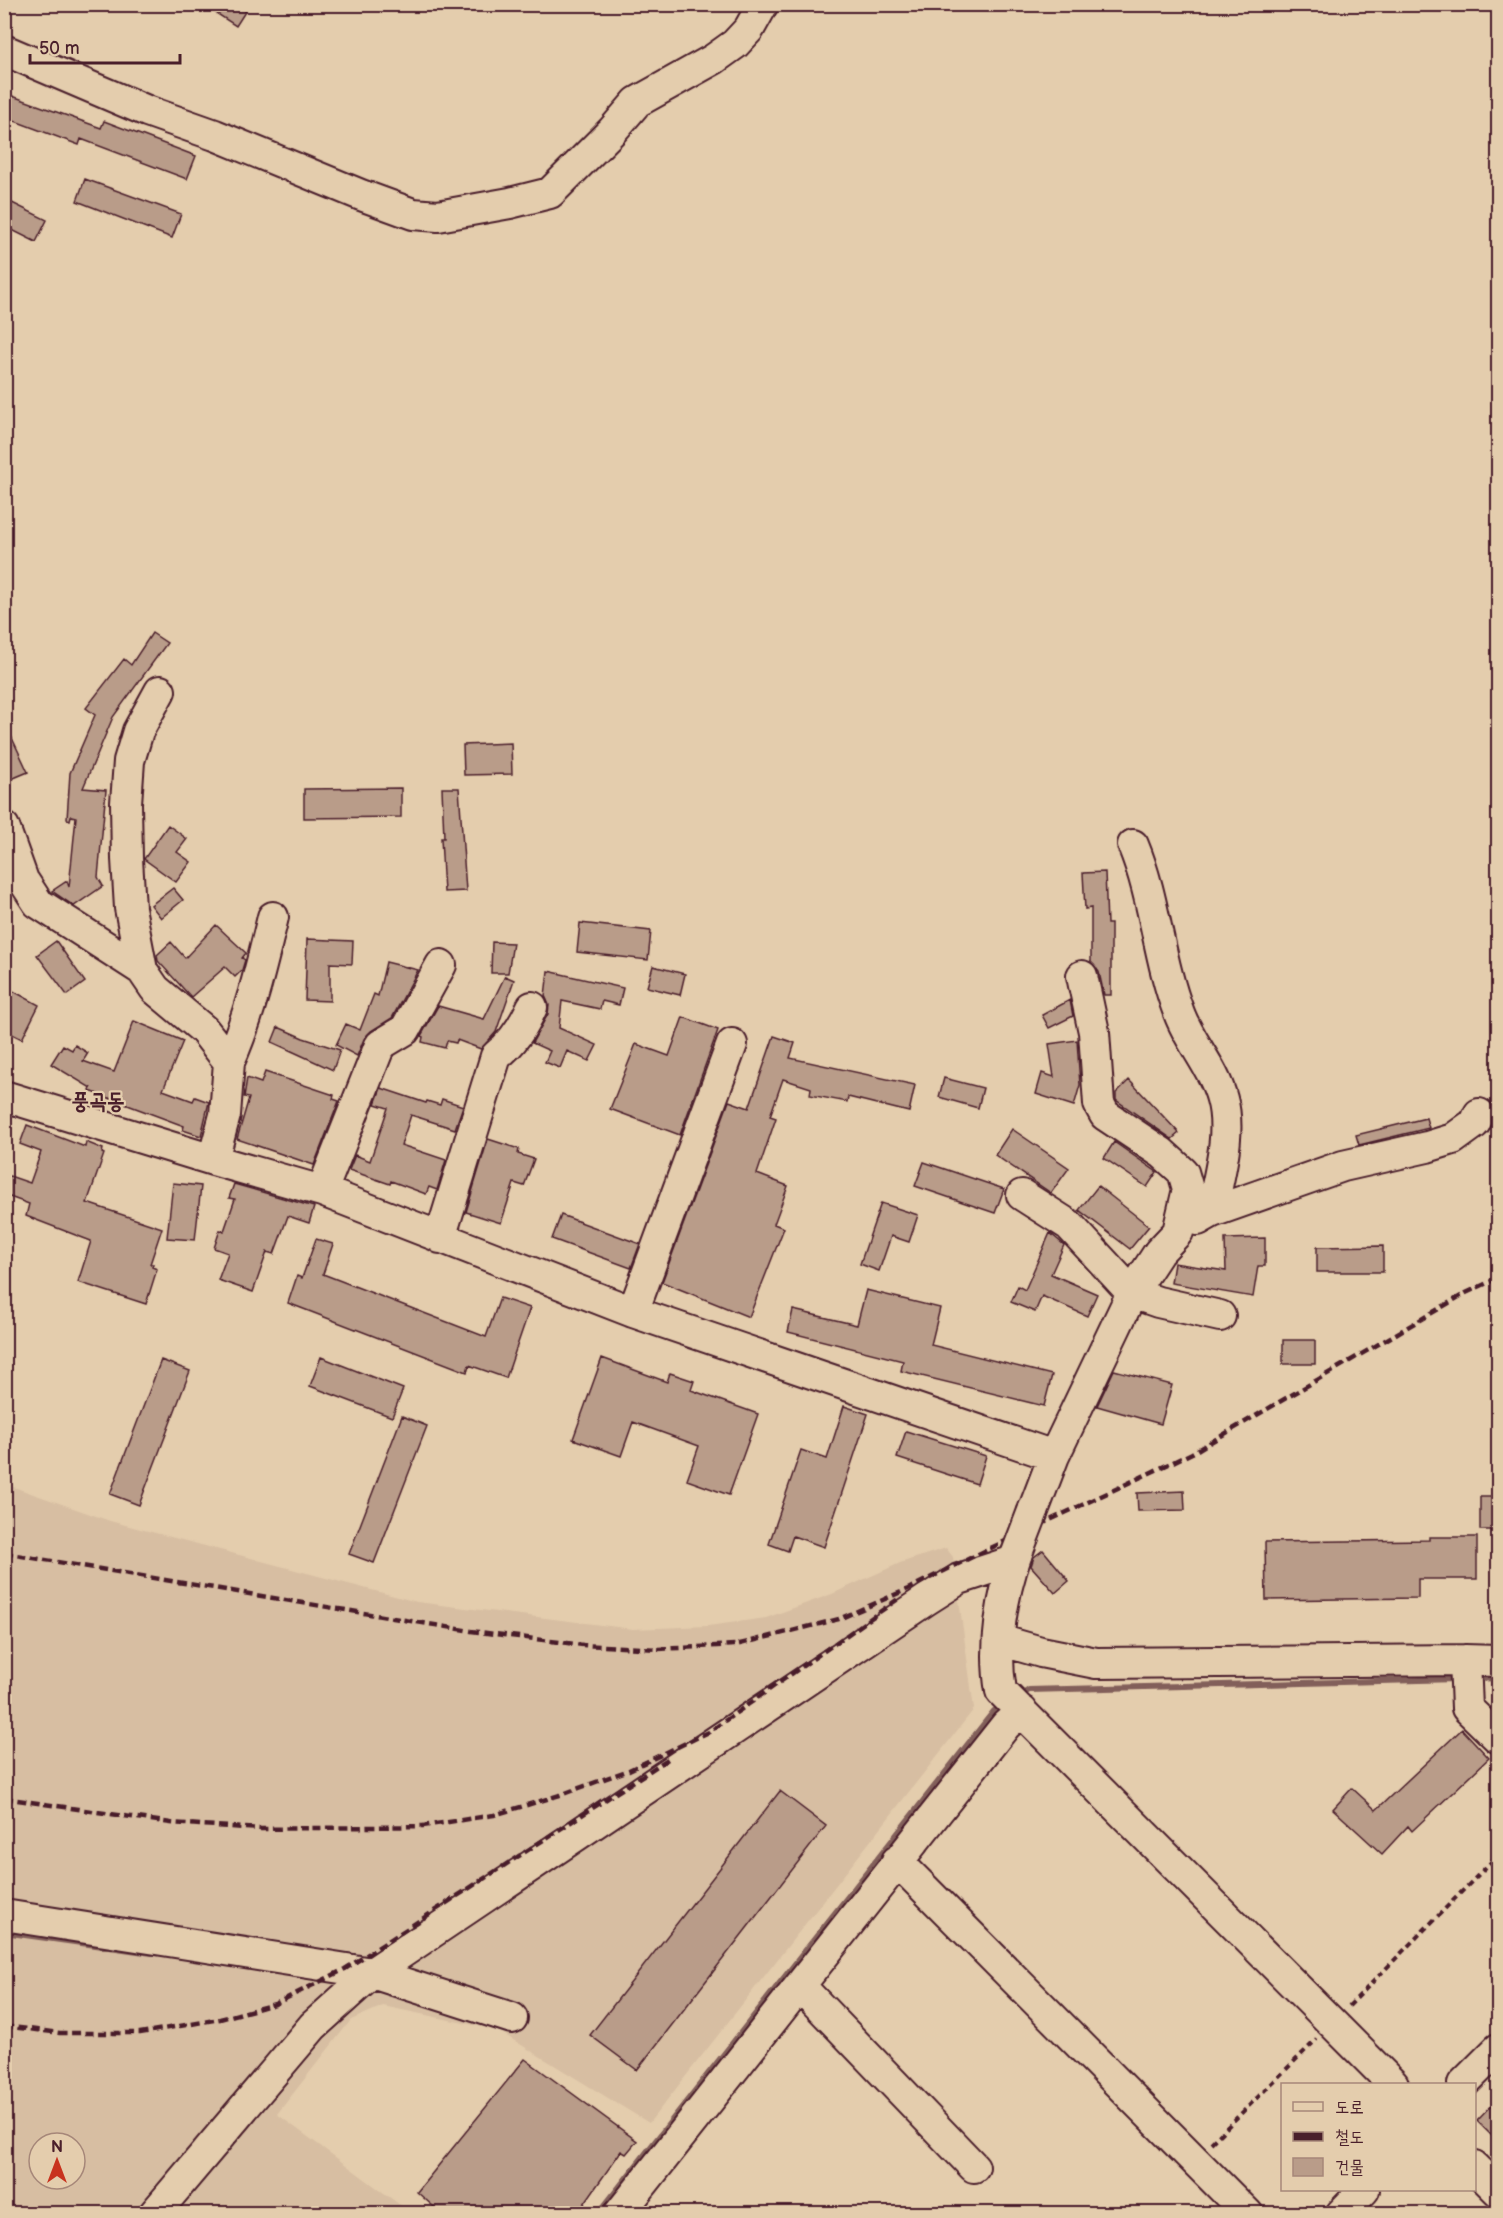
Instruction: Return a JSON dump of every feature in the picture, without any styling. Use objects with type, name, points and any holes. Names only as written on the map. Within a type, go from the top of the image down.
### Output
[{"type":"street","points":[[4,50],[147,111],[215,135],[361,195],[413,214],[438,216],[550,193],[612,131],[637,102],[714,59],[735,44],[749,29],[763,4]]},
{"type":"street","points":[[142,970],[130,908],[126,803],[129,761],[138,731],[160,692]]},
{"type":"street","points":[[4,827],[23,880],[38,903],[142,970],[156,989],[204,1030],[229,1062]]},
{"type":"street","points":[[1133,845],[1141,863],[1156,935],[1179,1014],[1222,1099],[1226,1133],[1212,1212]]},
{"type":"street","points":[[213,1160],[225,1115],[229,1062],[254,997],[273,917]]},
{"type":"street","points":[[322,1191],[380,1045],[405,1030],[441,965]]},
{"type":"street","points":[[1082,976],[1094,1032],[1099,1104],[1105,1115],[1162,1153],[1183,1172],[1188,1189],[1178,1232]]},
{"type":"street","points":[[440,1238],[496,1056],[509,1046],[525,1024],[532,1007]]},
{"type":"street","points":[[633,1312],[732,1044]]},
{"type":"street","points":[[4,1096],[322,1191],[633,1312],[1054,1456]]},
{"type":"street","points":[[1391,2083],[1013,1703],[997,1672],[1000,1619],[1016,1557],[1054,1456],[1132,1293],[1159,1252],[1178,1232],[1212,1212],[1343,1166],[1454,1139],[1475,1123],[1479,1114]]},
{"type":"street","points":[[1022,1195],[1069,1225],[1132,1293],[1158,1302],[1220,1316]]},
{"type":"street","points":[[154,2214],[313,2026],[372,1973],[926,1600],[959,1580],[1016,1557]]},
{"type":"street","points":[[999,1640],[1041,1652],[1096,1663],[1466,1684],[1498,1661]]},
{"type":"street","points":[[1466,1684],[1498,1738]]},
{"type":"street","points":[[620,2214],[1005,1725],[1013,1703]]},
{"type":"street","points":[[897,1861],[1248,2214]]},
{"type":"street","points":[[4,1915],[372,1973],[512,2018]]},
{"type":"street","points":[[800,1986],[974,2167]]},
{"type":"street","points":[[1465,2083],[1498,2049]]},
{"type":"street","points":[[1476,2169],[1498,2191]]},
{"type":"street","points":[[1341,2214],[1363,2191]]},
{"type":"shaded area","points":[[5,1484],[110,1521],[417,1602],[633,1629],[708,1626],[766,1618],[832,1594],[900,1563],[946,1548],[953,1557],[974,1709],[649,2123],[497,2030],[383,2006],[351,2020],[277,2114],[411,2213],[5,2214]]},
{"type":"building","points":[[202,4],[250,4],[236,26]]},
{"type":"building","points":[[4,93],[101,128],[104,121],[196,156],[187,179],[81,139],[79,145],[4,117]]},
{"type":"building","points":[[85,179],[181,214],[172,238],[77,201]]},
{"type":"building","points":[[4,199],[47,220],[36,242],[4,226]]},
{"type":"building","points":[[152,633],[167,643],[113,717],[83,788],[106,790],[98,877],[103,886],[74,906],[52,891],[67,881],[69,887],[76,817],[71,816],[70,820],[67,819],[70,773],[95,715],[86,708],[124,659],[131,665]]},
{"type":"building","points":[[4,721],[28,772],[4,782]]},
{"type":"building","points":[[511,743],[512,774],[464,775],[463,745]]},
{"type":"building","points":[[401,788],[401,817],[304,818],[304,789]]},
{"type":"building","points":[[442,788],[459,788],[466,891],[444,892],[441,838],[444,838]]},
{"type":"building","points":[[168,825],[187,839],[177,852],[191,862],[176,882],[144,859]]},
{"type":"building","points":[[1105,872],[1107,924],[1111,924],[1111,995],[1104,995],[1099,972],[1091,962],[1091,908],[1085,909],[1083,873]]},
{"type":"building","points":[[173,888],[183,900],[161,918],[151,905]]},
{"type":"building","points":[[580,923],[651,931],[648,960],[577,952]]},
{"type":"building","points":[[216,925],[246,953],[242,958],[245,960],[242,970],[235,977],[225,967],[191,997],[158,961],[157,955],[171,942],[185,958]]},
{"type":"building","points":[[307,939],[353,941],[352,964],[330,963],[330,1001],[305,1000]]},
{"type":"building","points":[[56,941],[85,982],[67,995],[37,955]]},
{"type":"building","points":[[492,942],[513,943],[508,973],[491,973]]},
{"type":"building","points":[[386,962],[418,970],[392,1018],[371,1031],[364,1039],[357,1056],[336,1045],[346,1024],[360,1030],[374,994],[378,996]]},
{"type":"building","points":[[653,966],[685,974],[680,995],[647,987]]},
{"type":"building","points":[[548,971],[623,988],[619,1005],[602,1001],[600,1009],[562,1001],[559,1028],[597,1045],[589,1061],[567,1051],[560,1068],[545,1062],[550,1051],[532,1043],[548,1014],[549,1005],[545,996]]},
{"type":"building","points":[[505,976],[514,980],[496,1032],[481,1049],[457,1040],[456,1043],[447,1041],[445,1048],[422,1042],[423,1037],[421,1036],[438,1006],[484,1019]]},
{"type":"building","points":[[4,986],[39,1005],[22,1039],[4,1030]]},
{"type":"building","points":[[1070,1000],[1073,1016],[1049,1028],[1042,1015]]},
{"type":"building","points":[[683,1017],[718,1030],[680,1135],[610,1109],[636,1044],[669,1056]]},
{"type":"building","points":[[134,1021],[183,1041],[163,1090],[193,1101],[195,1097],[209,1102],[201,1136],[183,1130],[184,1126],[90,1091],[91,1088],[51,1064],[63,1045],[72,1050],[75,1045],[88,1053],[83,1061],[114,1072]]},
{"type":"building","points":[[278,1027],[340,1050],[333,1070],[272,1042]]},
{"type":"building","points":[[774,1036],[795,1043],[790,1058],[915,1085],[909,1112],[848,1097],[847,1102],[810,1095],[811,1088],[783,1079],[770,1116],[776,1118],[757,1174],[788,1186],[774,1224],[784,1228],[749,1317],[662,1282],[729,1101],[749,1108]]},
{"type":"building","points":[[1077,1040],[1080,1085],[1074,1106],[1036,1094],[1042,1073],[1054,1077],[1049,1044]]},
{"type":"building","points":[[265,1072],[334,1095],[333,1099],[339,1101],[314,1165],[237,1139],[249,1098],[244,1097],[247,1078],[261,1083]]},
{"type":"building","points":[[944,1078],[983,1088],[978,1108],[939,1097]]},
{"type":"building","points":[[1129,1080],[1179,1133],[1172,1139],[1116,1100],[1116,1093]]},
{"type":"building","points":[[381,1088],[426,1103],[427,1101],[440,1105],[442,1099],[463,1106],[455,1129],[411,1115],[401,1145],[446,1160],[437,1190],[429,1187],[426,1194],[391,1181],[390,1184],[349,1170],[355,1155],[370,1161],[388,1108],[375,1104]]},
{"type":"building","points":[[1426,1118],[1429,1128],[1359,1145],[1356,1135]]},
{"type":"building","points":[[27,1125],[85,1147],[86,1142],[103,1149],[104,1154],[87,1203],[162,1228],[150,1264],[157,1269],[146,1304],[78,1282],[91,1241],[26,1216],[29,1204],[4,1195],[4,1174],[30,1183],[41,1152],[20,1144]]},
{"type":"building","points":[[1012,1129],[1069,1168],[1051,1193],[995,1155]]},
{"type":"building","points":[[488,1139],[519,1149],[518,1154],[534,1159],[524,1186],[514,1183],[501,1223],[466,1212]]},
{"type":"building","points":[[1114,1142],[1157,1172],[1147,1187],[1104,1158]]},
{"type":"building","points":[[924,1162],[1004,1189],[995,1213],[915,1186]]},
{"type":"building","points":[[173,1183],[201,1186],[195,1240],[167,1238]]},
{"type":"building","points":[[234,1184],[314,1207],[309,1223],[288,1216],[274,1254],[267,1252],[253,1292],[218,1280],[228,1253],[214,1248],[220,1230],[224,1231],[235,1199],[229,1198]]},
{"type":"building","points":[[1098,1186],[1149,1226],[1130,1249],[1079,1210]]},
{"type":"building","points":[[881,1203],[918,1215],[909,1242],[891,1236],[879,1271],[860,1264]]},
{"type":"building","points":[[561,1215],[640,1244],[631,1268],[552,1239]]},
{"type":"building","points":[[1050,1233],[1064,1245],[1051,1274],[1097,1294],[1087,1316],[1042,1296],[1035,1312],[1011,1302],[1018,1286],[1025,1290]]},
{"type":"building","points":[[1265,1238],[1265,1266],[1258,1266],[1253,1297],[1171,1283],[1174,1263],[1226,1271],[1225,1239]]},
{"type":"building","points":[[316,1239],[333,1244],[323,1274],[486,1337],[500,1298],[530,1308],[506,1378],[469,1365],[467,1372],[288,1303],[297,1276],[302,1278]]},
{"type":"building","points":[[1383,1246],[1383,1272],[1317,1272],[1317,1247]]},
{"type":"building","points":[[866,1290],[940,1308],[931,1345],[1052,1375],[1044,1406],[901,1371],[903,1361],[788,1332],[793,1310],[857,1325]]},
{"type":"building","points":[[1283,1340],[1315,1340],[1315,1364],[1283,1364]]},
{"type":"building","points":[[321,1357],[403,1389],[392,1417],[310,1386]]},
{"type":"building","points":[[602,1358],[667,1382],[670,1373],[694,1381],[691,1390],[758,1414],[729,1495],[687,1480],[699,1446],[633,1422],[621,1456],[573,1439]]},
{"type":"building","points":[[161,1360],[190,1371],[139,1505],[110,1494]]},
{"type":"building","points":[[1114,1370],[1172,1385],[1161,1424],[1097,1406]]},
{"type":"building","points":[[844,1406],[868,1414],[824,1547],[793,1536],[788,1551],[769,1544],[801,1450],[827,1459]]},
{"type":"building","points":[[402,1416],[427,1426],[374,1563],[349,1554]]},
{"type":"building","points":[[906,1431],[986,1456],[977,1484],[897,1458]]},
{"type":"building","points":[[1184,1491],[1185,1510],[1138,1511],[1137,1493]]},
{"type":"building","points":[[1480,1497],[1498,1497],[1498,1530],[1480,1530]]},
{"type":"building","points":[[1429,1537],[1477,1537],[1477,1579],[1418,1579],[1418,1598],[1266,1600],[1265,1542],[1429,1540]]},
{"type":"building","points":[[1043,1550],[1069,1581],[1055,1593],[1031,1566],[1034,1557]]},
{"type":"building","points":[[1462,1729],[1489,1758],[1412,1831],[1408,1826],[1382,1854],[1333,1809],[1352,1788],[1376,1810]]},
{"type":"building","points":[[780,1791],[826,1826],[637,2070],[590,2035]]},
{"type":"building","points":[[525,2059],[637,2141],[626,2154],[621,2151],[577,2214],[442,2214],[417,2192]]},
{"type":"building","points":[[1498,2099],[1498,2142],[1477,2121]]},
{"type":"waterway","points":[[1474,1679],[1498,1678]]},
{"type":"waterway","points":[[1020,1696],[1029,1690],[1458,1679]]},
{"type":"waterway","points":[[598,2214],[994,1711],[1003,1706]]},
{"type":"waterway","points":[[4,1932],[152,1953]]},
{"type":"railway","points":[[4,1553],[471,1631],[583,1645],[659,1649],[736,1645],[839,1619],[908,1589],[1192,1453],[1466,1293],[1498,1278]]},
{"type":"railway","points":[[4,1798],[171,1823],[261,1829],[423,1826],[494,1815],[560,1795],[629,1770],[709,1732],[898,1599]]},
{"type":"railway","points":[[4,2026],[60,2033],[140,2033],[220,2019],[275,2004],[345,1969],[668,1759]]},
{"type":"district","name":"풍곡동","points":[[98,1100]]}]
